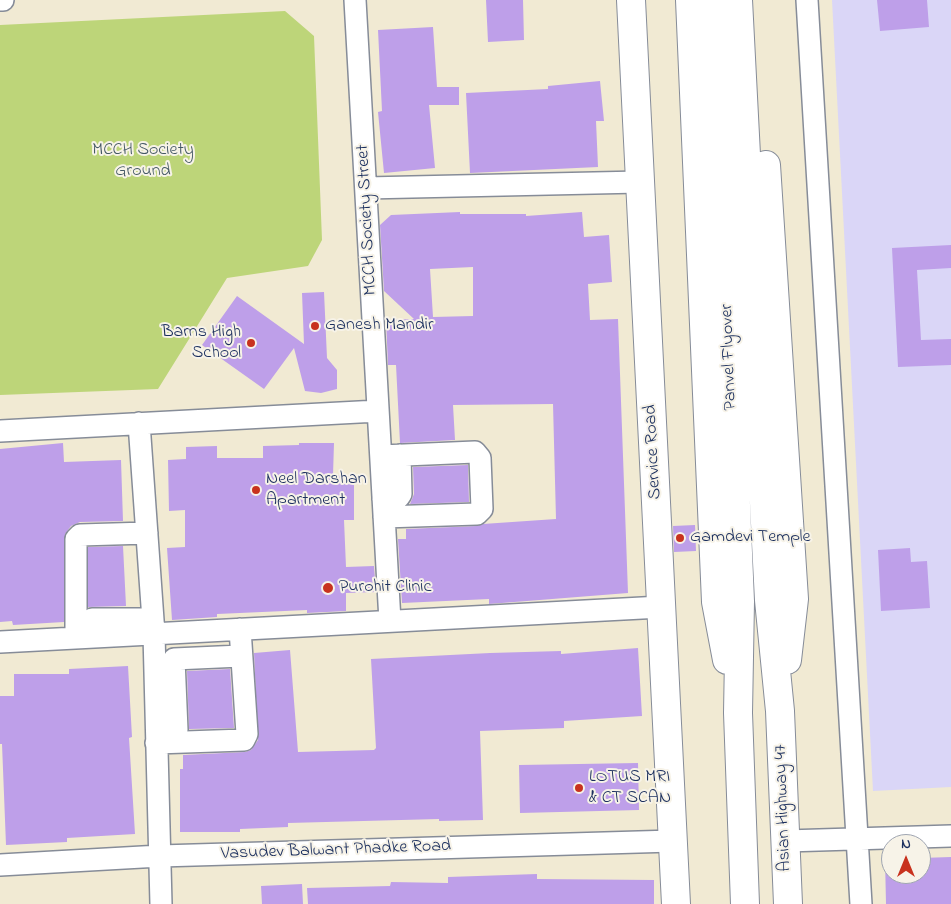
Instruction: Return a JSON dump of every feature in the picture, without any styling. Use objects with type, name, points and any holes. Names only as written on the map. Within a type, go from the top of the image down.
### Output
[{"type":"main road","name":"Service Road","points":[[631,0],[676,904]]},
{"type":"main road","points":[[690,0],[716,602],[738,713],[745,904]]},
{"type":"main road","name":"Panvel Flyover","points":[[715,0],[740,601],[738,713]]},
{"type":"main road","name":"Panvel Flyover","points":[[738,0],[770,600],[780,711]]},
{"type":"main road","points":[[755,0],[794,599],[780,711]]},
{"type":"main road","name":"Asian Highway 47","points":[[780,711],[788,904]]},
{"type":"street","name":"MCCH Society Street","points":[[355,0],[378,411],[390,456],[384,508],[390,621]]},
{"type":"street","points":[[807,0],[861,904]]},
{"type":"street","points":[[366,188],[640,182]]},
{"type":"street","points":[[0,431],[378,411]]},
{"type":"street","points":[[139,423],[147,533],[147,621],[156,743],[161,904]]},
{"type":"street","points":[[384,508],[477,514],[482,509],[480,458],[475,452],[390,456]]},
{"type":"street","points":[[81,623],[76,539],[80,535],[147,533]]},
{"type":"street","points":[[0,642],[81,623],[147,621],[240,629],[662,607]]},
{"type":"street","points":[[147,621],[174,659],[177,730]]},
{"type":"street","points":[[156,743],[244,740],[247,734],[240,629]]},
{"type":"street","points":[[174,659],[241,656]]},
{"type":"street","points":[[786,841],[951,836]]},
{"type":"street","name":"Vasudev Balwant Phadke Road","points":[[0,865],[160,856],[673,841]]},
{"type":"shaded area","points":[[832,0],[951,0],[951,787],[873,791]]},
{"type":"green space","name":"MCCH Society Ground","points":[[285,11],[314,36],[322,240],[308,266],[227,278],[158,389],[0,395],[0,25]]},
{"type":"building","points":[[486,0],[523,0],[524,40],[488,42]]},
{"type":"building","points":[[877,0],[927,0],[929,27],[880,31]]},
{"type":"building","points":[[433,27],[437,87],[459,87],[459,105],[429,105],[435,168],[384,173],[378,112],[382,111],[378,30]]},
{"type":"building","points":[[600,81],[604,121],[596,121],[598,167],[470,173],[466,93],[548,89],[548,86]]},
{"type":"building","points":[[460,212],[460,214],[526,214],[526,216],[582,212],[584,237],[609,235],[612,282],[588,284],[590,320],[618,319],[628,593],[489,604],[489,599],[402,603],[398,539],[406,539],[406,529],[477,526],[556,519],[553,404],[453,405],[455,440],[400,443],[396,365],[388,365],[386,320],[414,319],[384,291],[380,225],[391,215]],"holes":[[[473,267],[473,316],[433,317],[430,269]]]},
{"type":"building","points":[[951,245],[951,268],[917,270],[921,340],[951,339],[951,365],[898,367],[892,248]]},
{"type":"building","name":"Barns High School","points":[[324,292],[327,358],[337,370],[337,389],[321,393],[305,391],[294,348],[264,389],[202,345],[237,296],[304,344],[302,293]]},
{"type":"building","points":[[63,443],[64,462],[121,460],[123,521],[80,522],[71,526],[65,534],[64,622],[13,625],[12,621],[0,622],[0,449]]},
{"type":"building","points":[[299,443],[334,443],[333,475],[354,476],[354,520],[344,520],[346,567],[374,566],[376,592],[346,593],[346,611],[307,613],[307,610],[217,614],[217,617],[172,620],[167,548],[185,547],[185,510],[169,511],[168,460],[186,459],[186,447],[217,446],[217,458],[263,458],[263,446],[299,445]]},
{"type":"building","points":[[468,465],[469,502],[410,504],[414,494],[413,467]]},
{"type":"building","name":"Gamdevi Temple","points":[[695,525],[696,551],[674,552],[673,526]]},
{"type":"building","points":[[123,546],[126,606],[88,607],[88,547]]},
{"type":"building","points":[[910,548],[911,562],[927,561],[930,608],[881,611],[878,550]]},
{"type":"building","points":[[638,648],[642,716],[564,721],[564,728],[480,731],[483,820],[439,821],[439,819],[288,823],[288,827],[240,829],[240,832],[180,832],[180,769],[183,769],[183,755],[245,752],[251,750],[258,740],[254,653],[290,650],[298,752],[374,750],[376,748],[371,659],[561,651],[561,654]]},
{"type":"building","points":[[128,666],[132,737],[129,738],[135,834],[67,838],[67,842],[6,845],[2,744],[0,744],[0,696],[14,696],[14,674],[69,674],[69,669]]},
{"type":"building","points":[[230,669],[234,728],[189,729],[187,671]]},
{"type":"building","name":"LOTUS MRI & CT SCAN","points":[[638,763],[639,810],[520,813],[519,765]]},
{"type":"building","points":[[951,857],[951,904],[886,904],[886,884],[931,884],[931,858]]},
{"type":"building","points":[[537,874],[537,879],[654,880],[654,904],[308,904],[307,888],[390,886],[391,882],[448,883],[448,877]]},
{"type":"building","points":[[302,884],[303,904],[262,904],[261,886]]},
{"type":"place","name":"Ganesh Mandir","points":[[315,326]]},
{"type":"place","name":"Barns High School","points":[[251,343]]},
{"type":"place","name":"Neel Darshan Apartment","points":[[256,490]]},
{"type":"place","name":"Gamdevi Temple","points":[[680,538]]},
{"type":"place","name":"Purohit Clinic","points":[[328,588]]},
{"type":"place","name":"LOTUS MRI & CT SCAN","points":[[579,788]]}]
